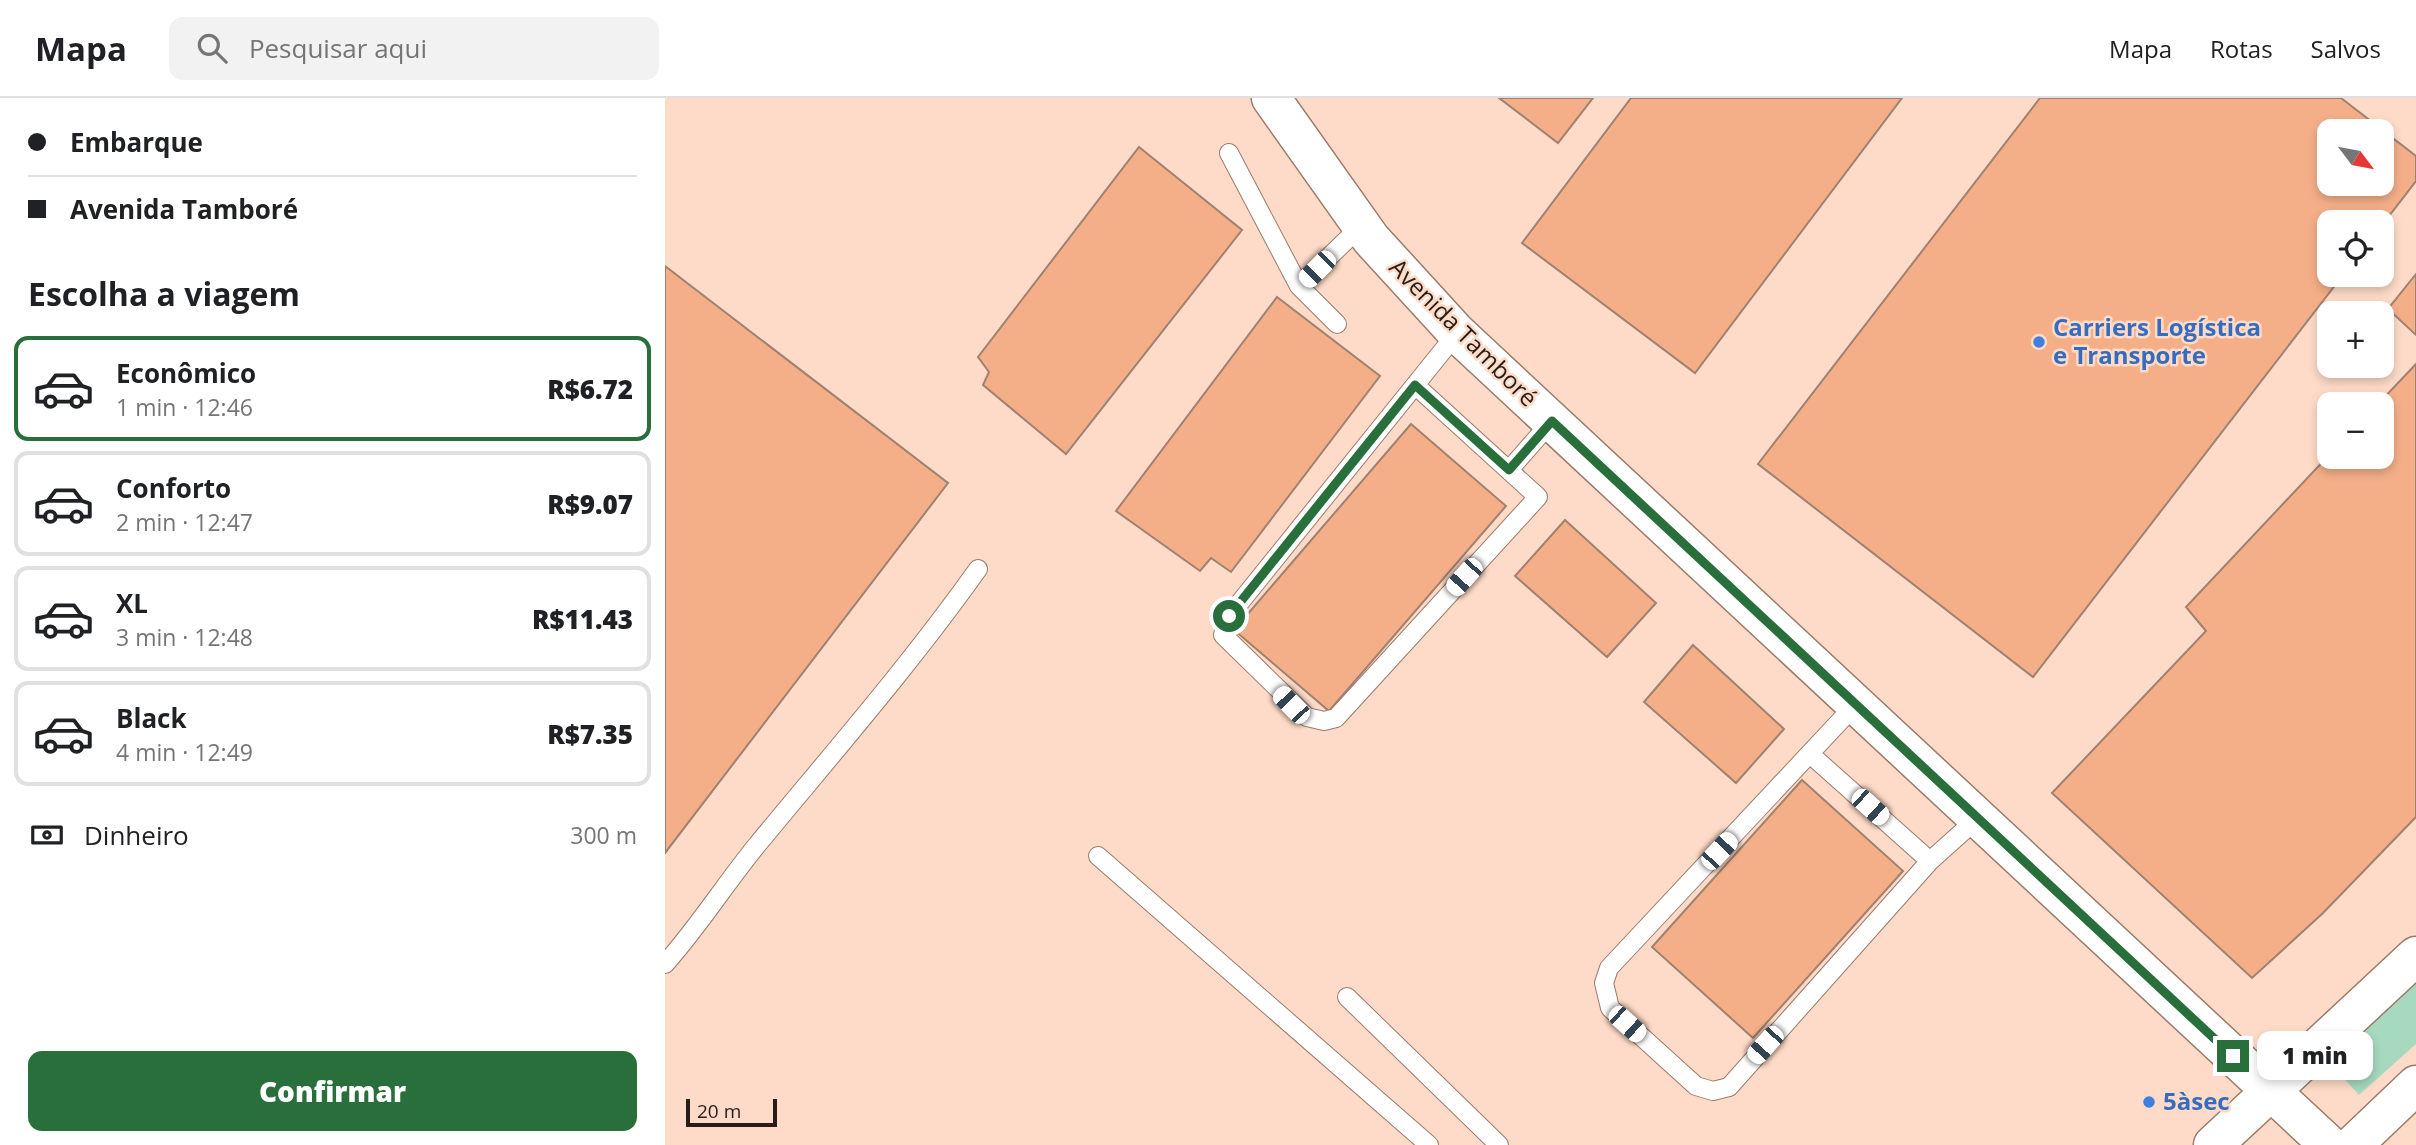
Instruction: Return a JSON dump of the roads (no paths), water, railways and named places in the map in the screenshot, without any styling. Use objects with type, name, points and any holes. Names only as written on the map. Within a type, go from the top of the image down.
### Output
[{"type":"street","name":"Avenida Tamboré","points":[[1271,98],[1362,225],[1457,333],[2329,1145]]},
{"type":"street","points":[[2213,1145],[2416,956]]},
{"type":"street","points":[[2353,1145],[2416,1085]]},
{"type":"lane","points":[[1229,153],[1299,286],[1338,324]]},
{"type":"lane","points":[[1299,286],[1362,225]]},
{"type":"lane","points":[[1415,385],[1538,497],[1336,718],[1324,721],[1307,718],[1223,635],[1229,616],[1415,385],[1457,333]]},
{"type":"lane","points":[[1509,470],[1552,421]]},
{"type":"lane","points":[[665,964],[698,926],[755,848],[896,681],[978,569]]},
{"type":"lane","points":[[1856,705],[1609,968],[1604,983],[1610,1008],[1696,1086],[1713,1091],[1729,1087],[1930,860],[1978,818]]},
{"type":"lane","points":[[1810,754],[1930,860]]},
{"type":"lane","points":[[1098,856],[1429,1145]]},
{"type":"lane","points":[[1347,997],[1499,1145]]},
{"type":"place","name":"Carriers Logística e Transporte","points":[[2039,342]]},
{"type":"place","name":"5àsec","points":[[2149,1102]]}]
